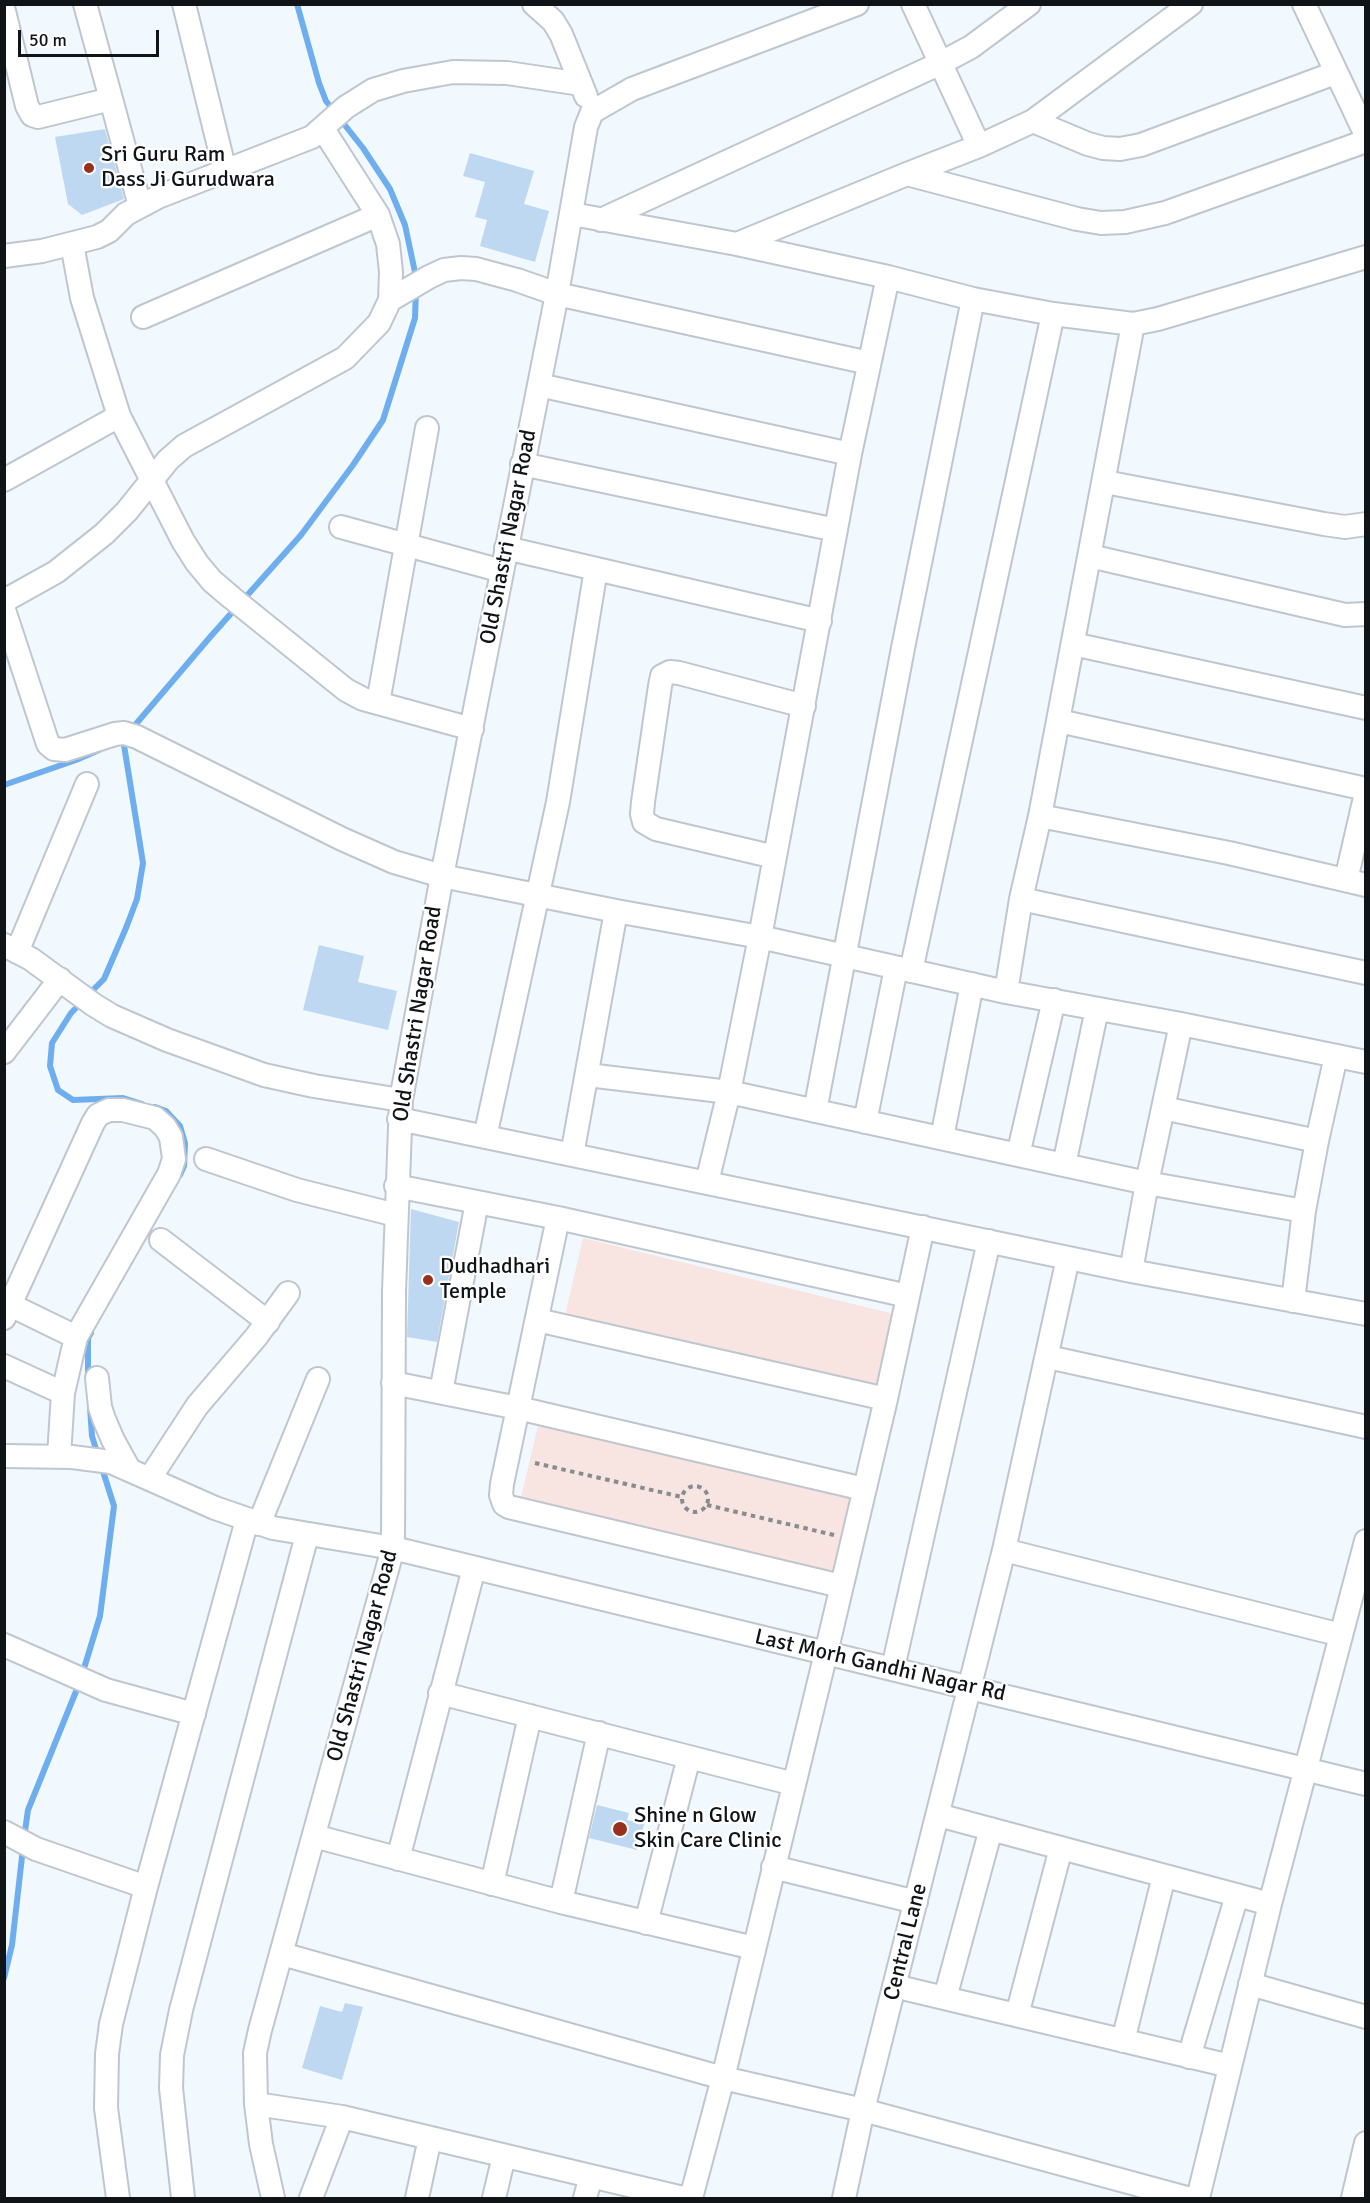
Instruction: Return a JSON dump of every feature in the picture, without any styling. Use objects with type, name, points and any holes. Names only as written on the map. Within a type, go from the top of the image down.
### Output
[{"type":"street","points":[[85,4],[140,206]]},
{"type":"street","points":[[184,4],[225,171]]},
{"type":"street","points":[[534,4],[553,21],[571,55],[592,111],[632,89],[857,4]]},
{"type":"street","points":[[914,4],[979,146]]},
{"type":"street","points":[[601,220],[940,63],[971,47],[1029,4]]},
{"type":"street","points":[[737,244],[979,146],[1033,121],[1191,4]]},
{"type":"street","points":[[1304,4],[1365,135]]},
{"type":"street","points":[[4,11],[27,106],[32,115],[38,117],[111,99]]},
{"type":"street","points":[[4,256],[42,251],[97,237],[109,231],[126,214],[140,206],[301,143],[373,90],[419,77],[453,72],[507,73],[581,84]]},
{"type":"street","points":[[1033,121],[1088,144],[1120,149],[1141,145],[1335,73]]},
{"type":"street","name":"Old Shastri Nagar Road","points":[[273,2199],[261,2144],[256,2104],[255,2053],[393,1548],[396,1186],[400,1109],[442,876],[557,294],[572,214],[582,141],[592,111]]},
{"type":"street","points":[[333,119],[378,215],[388,244],[397,297]]},
{"type":"street","points":[[907,174],[1077,219],[1101,223],[1125,222],[1165,213],[1365,141]]},
{"type":"street","points":[[572,214],[737,244],[888,277],[973,299],[1053,314],[1133,324],[1158,320],[1365,257]]},
{"type":"street","points":[[143,317],[378,215]]},
{"type":"street","points":[[72,244],[82,298],[119,416],[183,541],[197,563],[232,598],[346,690],[378,704],[472,729]]},
{"type":"street","points":[[4,601],[56,572],[80,554],[127,511],[168,460],[192,441],[345,358],[379,324],[397,297],[444,270],[461,267],[476,269],[557,294],[869,363]]},
{"type":"street","points":[[707,1182],[729,1092],[760,938],[850,454],[888,277]]},
{"type":"street","points":[[815,1111],[843,957],[973,299]]},
{"type":"street","points":[[865,1122],[903,969],[1053,314]]},
{"type":"street","points":[[1006,992],[1021,899],[1059,721],[1133,324]]},
{"type":"street","points":[[539,386],[850,454]]},
{"type":"street","points":[[4,480],[119,416]]},
{"type":"street","points":[[378,704],[427,428]]},
{"type":"street","points":[[522,464],[836,530]]},
{"type":"street","points":[[1105,482],[1324,524],[1345,527],[1365,524]]},
{"type":"street","points":[[341,527],[502,571]]},
{"type":"street","points":[[506,548],[820,621]]},
{"type":"street","points":[[1090,556],[1345,615],[1365,614]]},
{"type":"street","points":[[485,1137],[540,894],[558,802],[596,569]]},
{"type":"street","points":[[4,610],[48,744],[54,749],[65,750],[114,734],[130,735],[394,862],[442,876],[760,938],[1006,992],[1181,1024],[1365,1062]]},
{"type":"street","points":[[1073,644],[1365,708]]},
{"type":"street","points":[[775,857],[656,829],[644,822],[642,814],[660,686],[662,676],[670,672],[679,673],[804,706]]},
{"type":"street","points":[[1040,816],[1229,853],[1355,882],[1365,791],[1059,721]]},
{"type":"street","points":[[87,784],[11,948],[112,1016],[167,1040],[264,1074],[400,1109],[485,1137],[1131,1271],[1365,1314]]},
{"type":"street","points":[[1021,899],[1365,973]]},
{"type":"street","points":[[572,1155],[616,911]]},
{"type":"street","points":[[4,1052],[64,982]]},
{"type":"street","points":[[942,1138],[972,984]]},
{"type":"street","points":[[1018,1155],[1054,1000]]},
{"type":"street","points":[[1064,1165],[1097,1010]]},
{"type":"street","points":[[1131,1271],[1181,1024]]},
{"type":"street","points":[[1293,1301],[1304,1211],[1336,1056]]},
{"type":"street","points":[[588,1075],[729,1092],[1147,1183],[1304,1211]]},
{"type":"street","points":[[1163,1108],[1317,1140]]},
{"type":"street","points":[[65,1457],[63,1392],[76,1337],[170,1174],[174,1159],[171,1137],[156,1118],[123,1110],[109,1110],[98,1115],[6,1308],[76,1337]]},
{"type":"street","points":[[206,1159],[297,1190],[396,1215]]},
{"type":"street","points":[[396,1186],[558,1218],[908,1296]]},
{"type":"street","points":[[441,1392],[477,1202]]},
{"type":"street","points":[[558,1218],[502,1484],[501,1495],[504,1504],[841,1586]]},
{"type":"street","points":[[691,2199],[723,2078],[826,1653],[886,1399],[922,1227]]},
{"type":"street","points":[[161,1240],[268,1322]]},
{"type":"street","points":[[893,1668],[989,1241]]},
{"type":"street","name":"Central Lane","points":[[844,2199],[863,2110],[1004,1550],[1068,1258]]},
{"type":"street","points":[[150,1478],[197,1406],[268,1322],[288,1293]]},
{"type":"street","points":[[537,1320],[886,1399]]},
{"type":"street","points":[[1048,1357],[1365,1427]]},
{"type":"street","points":[[4,1366],[63,1392]]},
{"type":"street","points":[[97,1378],[100,1407],[120,1465]]},
{"type":"street","points":[[118,2199],[106,2108],[106,2054],[111,2024],[194,1714],[253,1522],[318,1379]]},
{"type":"street","points":[[393,1383],[518,1408],[864,1489]]},
{"type":"street","name":"Last Morh Gandhi Nagar Rd","points":[[4,1456],[65,1457],[120,1465],[189,1497],[253,1522],[307,1535],[393,1548],[1365,1784]]},
{"type":"street","points":[[183,2199],[171,2088],[174,2043],[196,1949],[307,1535]]},
{"type":"street","points":[[1198,2199],[1270,1904],[1365,1546]]},
{"type":"street","points":[[1004,1550],[1341,1635]]},
{"type":"street","points":[[398,1859],[474,1568]]},
{"type":"street","points":[[4,1645],[128,1697],[194,1714]]},
{"type":"street","points":[[440,1693],[794,1784]]},
{"type":"street","points":[[492,1884],[530,1716]]},
{"type":"street","points":[[561,1902],[599,1733]]},
{"type":"street","points":[[646,1923],[689,1757]]},
{"type":"street","points":[[938,1815],[1270,1904]]},
{"type":"street","points":[[945,1998],[991,1829]]},
{"type":"street","points":[[6,1833],[36,1849],[146,1887]]},
{"type":"street","points":[[314,1836],[561,1902],[754,1948]]},
{"type":"street","points":[[1017,2016],[1061,1848]]},
{"type":"street","points":[[773,1867],[916,1902]]},
{"type":"street","points":[[1123,2041],[1164,1876]]},
{"type":"street","points":[[1189,2057],[1237,1895]]},
{"type":"street","points":[[282,1953],[723,2078],[863,2110],[1187,2199]]},
{"type":"street","points":[[1250,1984],[1365,2016]]},
{"type":"street","points":[[894,1986],[1230,2066]]},
{"type":"street","points":[[256,2104],[342,2117],[683,2199]]},
{"type":"street","points":[[310,2199],[342,2117]]},
{"type":"street","points":[[417,2199],[430,2138]]},
{"type":"street","points":[[1353,2199],[1365,2143]]},
{"type":"street","points":[[494,2199],[504,2156]]},
{"type":"street","points":[[585,2199],[591,2176]]},
{"type":"path","points":[[535,1463],[682,1497]]},
{"type":"path","points":[[691,1487],[702,1488],[708,1494],[707,1505],[700,1512],[693,1512],[684,1506],[682,1497],[691,1487]]},
{"type":"path","points":[[707,1505],[835,1535]]},
{"type":"shaded area","points":[[583,1238],[894,1314],[876,1384],[565,1316]]},
{"type":"shaded area","points":[[538,1426],[852,1494],[835,1575],[519,1506]]},
{"type":"building","name":"Sri Guru Ram Dass Ji Gurudwara","points":[[105,129],[124,199],[82,215],[68,204],[55,137]]},
{"type":"building","points":[[470,153],[534,171],[524,204],[549,211],[535,262],[480,246],[487,220],[475,217],[485,182],[463,176]]},
{"type":"building","points":[[319,945],[364,956],[358,982],[397,991],[388,1030],[303,1010]]},
{"type":"building","name":"Dudhadhari Temple","points":[[411,1209],[459,1222],[437,1342],[407,1337]]},
{"type":"building","points":[[597,1805],[629,1813],[627,1820],[644,1824],[637,1850],[589,1838]]},
{"type":"building","points":[[345,2003],[363,2007],[342,2080],[302,2068],[320,2006],[342,2012]]},
{"type":"waterway","points":[[297,4],[319,83],[326,101],[334,111]]},
{"type":"waterway","points":[[340,119],[363,148],[390,189],[405,225],[416,277]]},
{"type":"waterway","points":[[130,731],[301,535],[383,420],[415,318],[416,290]]},
{"type":"waterway","points":[[89,994],[104,979],[126,928],[137,899],[143,863],[123,739]]},
{"type":"waterway","points":[[4,785],[99,750]]},
{"type":"waterway","points":[[82,1002],[71,1013],[52,1043],[50,1066],[58,1090],[73,1100],[123,1098],[142,1104]]},
{"type":"waterway","points":[[155,1107],[166,1111],[180,1126],[185,1143],[184,1166],[180,1175]]},
{"type":"waterway","points":[[88,1379],[88,1338],[91,1333]]},
{"type":"waterway","points":[[90,1407],[92,1436],[98,1456]]},
{"type":"waterway","points":[[82,1675],[100,1616],[114,1506],[101,1465]]},
{"type":"waterway","points":[[24,1838],[28,1810],[79,1684]]},
{"type":"waterway","points":[[4,1978],[12,1945],[23,1848]]},
{"type":"place","name":"Sri Guru Ram Dass Ji Gurudwara","points":[[89,168]]},
{"type":"place","name":"Dudhadhari Temple","points":[[428,1280]]},
{"type":"place","name":"Shine n Glow Skin Care Clinic","points":[[620,1829]]}]
